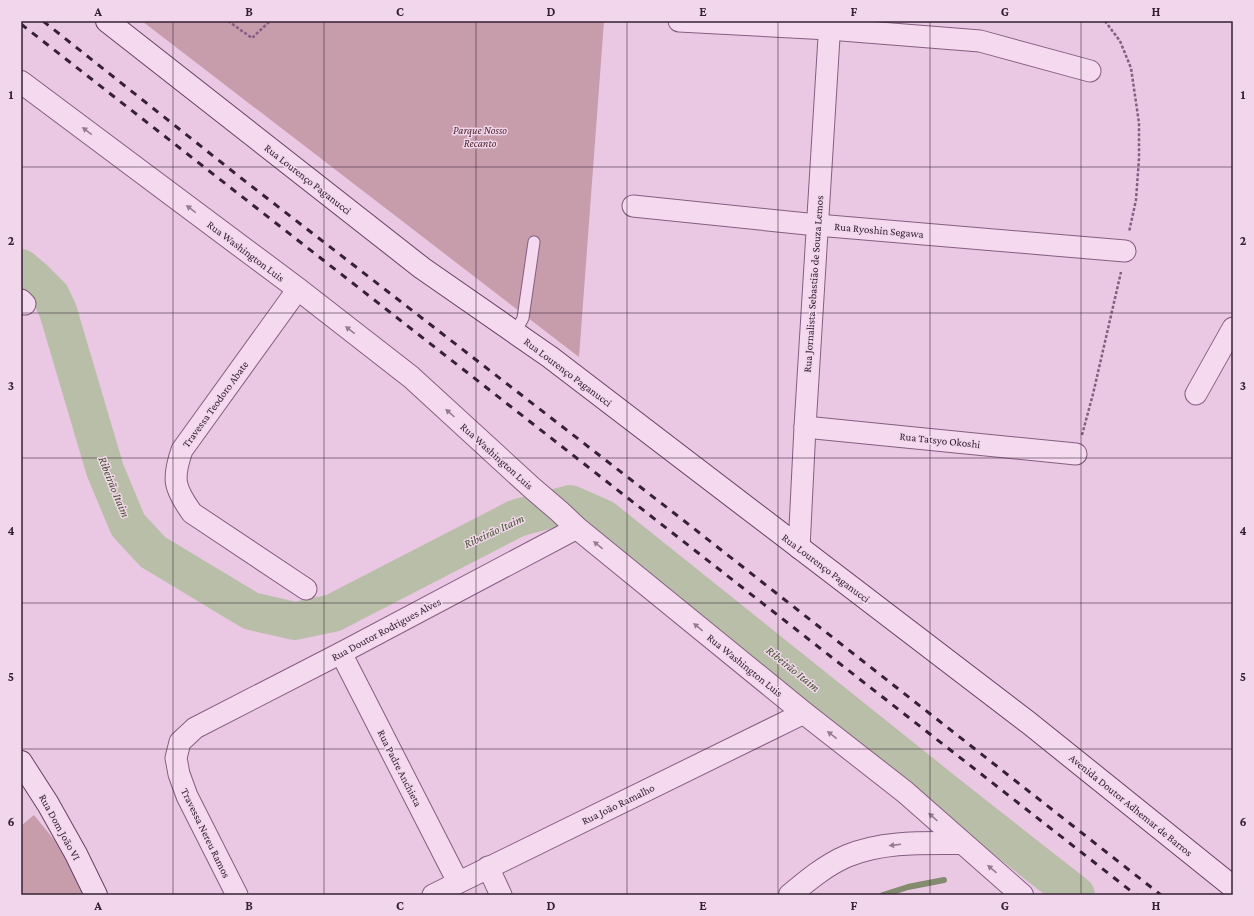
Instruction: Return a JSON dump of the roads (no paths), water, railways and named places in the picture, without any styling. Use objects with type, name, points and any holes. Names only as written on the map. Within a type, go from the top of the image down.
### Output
[{"type":"main road","name":"Rua Lourenço Paganucci","points":[[107,21],[422,268],[550,357],[1029,723]]},
{"type":"main road","name":"Rua Washington Luis","points":[[21,82],[298,289],[410,377],[560,511],[577,528],[804,714],[905,792],[1022,895]]},
{"type":"main road","name":"Avenida Doutor Adhemar de Barros","points":[[1029,723],[1233,887]]},
{"type":"main road","name":"Rua Dom João VI","points":[[21,762],[52,810],[96,895]]},
{"type":"main road","points":[[790,895],[811,877],[827,866],[848,855],[872,848],[910,843],[962,843]]},
{"type":"street","points":[[680,21],[940,29],[1090,71]]},
{"type":"street","name":"Rua Jornalista Sebastião de Souza Lemos","points":[[798,548],[829,25]]},
{"type":"street","name":"Rua Ryoshin Segawa","points":[[633,206],[817,225],[1125,251]]},
{"type":"street","name":"Travessa Teodoro Abate","points":[[298,289],[182,450],[176,466],[176,478],[178,490],[192,513],[306,589]]},
{"type":"street","points":[[1196,394],[1233,328]]},
{"type":"street","name":"Rua Tatsyo Okoshi","points":[[805,427],[1076,454]]},
{"type":"street","name":"Rua Doutor Rodrigues Alves","points":[[195,728],[342,653],[577,528]]},
{"type":"street","name":"Rua Padre Anchieta","points":[[342,653],[458,882]]},
{"type":"street","name":"Rua João Ramalho","points":[[432,895],[804,714]]},
{"type":"street","name":"Travessa Nereu Ramos","points":[[195,728],[180,742],[176,758],[179,774],[187,796],[237,895]]},
{"type":"street","points":[[488,867],[501,895]]},
{"type":"lane","points":[[515,333],[523,318],[534,242]]},
{"type":"waterway","name":"Ribeirão Itaim","points":[[21,268],[51,296],[58,311],[105,470],[128,525],[153,552],[251,611],[295,621],[333,613],[517,518],[570,504],[604,519],[1076,895]]},
{"type":"waterway","points":[[944,810],[945,792]]},
{"type":"waterway","points":[[883,895],[908,887],[944,880]]},
{"type":"railway","points":[[43,21],[241,178],[683,520],[1161,895]]},
{"type":"railway","points":[[21,24],[1136,895]]},
{"type":"park label","name":"Parque Nosso Recanto","points":[[480,136]]}]
